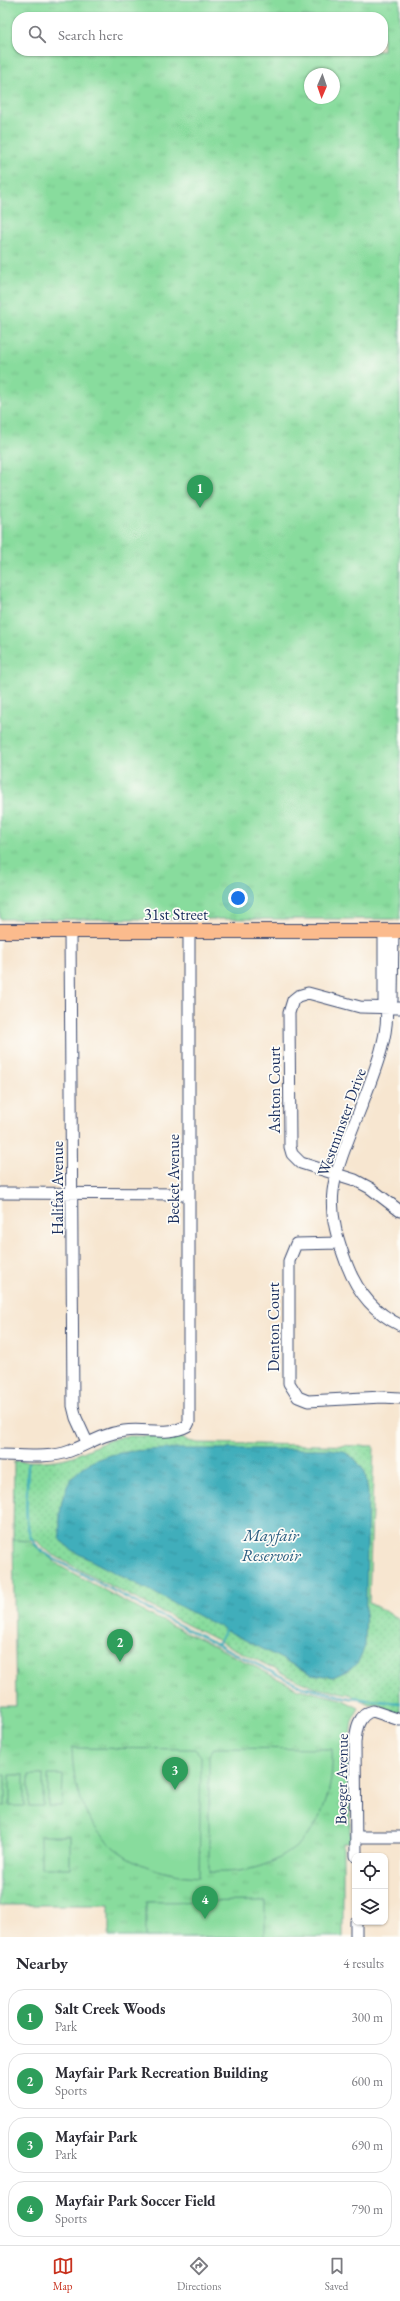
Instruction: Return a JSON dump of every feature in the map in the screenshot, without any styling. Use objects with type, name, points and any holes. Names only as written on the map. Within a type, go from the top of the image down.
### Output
[{"type":"main road","name":"31st Street","points":[[0,930],[392,931]]},
{"type":"street","name":"Halifax Avenue","points":[[70,931],[73,1193],[73,1406],[76,1418],[87,1442]]},
{"type":"street","name":"Becket Avenue","points":[[87,1442],[122,1431],[176,1430],[187,1426],[191,1416],[189,931]]},
{"type":"street","name":"Westminster Drive","points":[[392,931],[384,1000],[388,1008],[386,1035],[378,1066],[337,1173],[333,1190],[333,1210],[339,1243],[357,1286],[371,1304],[389,1320],[400,1325]]},
{"type":"street","name":"Ashton Court","points":[[400,1008],[360,1006],[308,993],[298,996],[290,1005],[290,1139],[292,1154],[301,1163],[337,1173],[370,1188],[400,1211]]},
{"type":"street","points":[[0,1193],[189,1194]]},
{"type":"street","name":"Denton Court","points":[[339,1243],[296,1244],[289,1261],[289,1383],[298,1397],[308,1401],[382,1397],[400,1398]]},
{"type":"street","points":[[0,1455],[51,1456],[70,1451],[87,1442]]},
{"type":"street","name":"Boeger Avenue","points":[[356,1853],[356,1736],[361,1719],[364,1715],[373,1711],[400,1720]]},
{"type":"street","points":[[356,1837],[400,1837]]},
{"type":"street","points":[[356,1925],[356,1937]]},
{"type":"green space","points":[[0,0],[400,0],[400,919],[0,919]]},
{"type":"green space","name":"Mayfair Reservoir","points":[[126,1436],[181,1436],[188,1441],[198,1443],[374,1446],[369,1603],[400,1619],[400,1713],[389,1711],[380,1704],[369,1704],[349,1694],[315,1688],[296,1680],[85,1573],[50,1553],[37,1541],[13,1540],[14,1461],[46,1461],[62,1459],[78,1454],[107,1441]]},
{"type":"green space","points":[[13,1540],[29,1541],[60,1566],[148,1614],[215,1646],[298,1689],[341,1699],[359,1708],[352,1721],[350,1737],[350,1843],[343,1843],[343,1937],[109,1937],[109,1905],[0,1905],[0,1706],[16,1706]]},
{"type":"green space","points":[[72,1748],[195,1749],[201,1756],[199,1877],[171,1873],[146,1866],[125,1855],[107,1841],[92,1823],[82,1802],[75,1777]]},
{"type":"green space","points":[[214,1748],[332,1749],[331,1777],[326,1802],[316,1824],[302,1842],[284,1856],[262,1866],[237,1871],[209,1872],[209,1755]]},
{"type":"green space","points":[[0,1775],[5,1775],[5,1806],[0,1806]]},
{"type":"green space","points":[[10,1775],[24,1775],[24,1806],[10,1806]]},
{"type":"green space","points":[[29,1775],[43,1775],[43,1806],[29,1806]]},
{"type":"green space","points":[[48,1775],[63,1775],[62,1806],[48,1806]]},
{"type":"green space","points":[[41,1836],[70,1836],[70,1868],[41,1868]]},
{"type":"green space","points":[[265,1901],[265,1937],[146,1937],[146,1902]]},
{"type":"water","name":"Mayfair Reservoir","points":[[169,1449],[329,1449],[343,1451],[355,1459],[365,1472],[368,1493],[365,1646],[358,1662],[351,1669],[333,1677],[311,1674],[73,1551],[60,1540],[61,1506],[66,1488],[75,1474],[88,1464],[118,1453]]},
{"type":"waterway","points":[[28,1463],[26,1501],[29,1531],[35,1544],[54,1559],[157,1614],[302,1687],[349,1698],[400,1703]]},
{"type":"waterway","points":[[218,1644],[226,1628]]},
{"type":"place","name":"Salt Creek Woods","points":[[200,508]]},
{"type":"place","name":"Mayfair Park Recreation Building","points":[[120,1662]]},
{"type":"place","name":"Mayfair Park","points":[[175,1790]]},
{"type":"place","name":"Mayfair Park Soccer Field","points":[[205,1919]]}]
